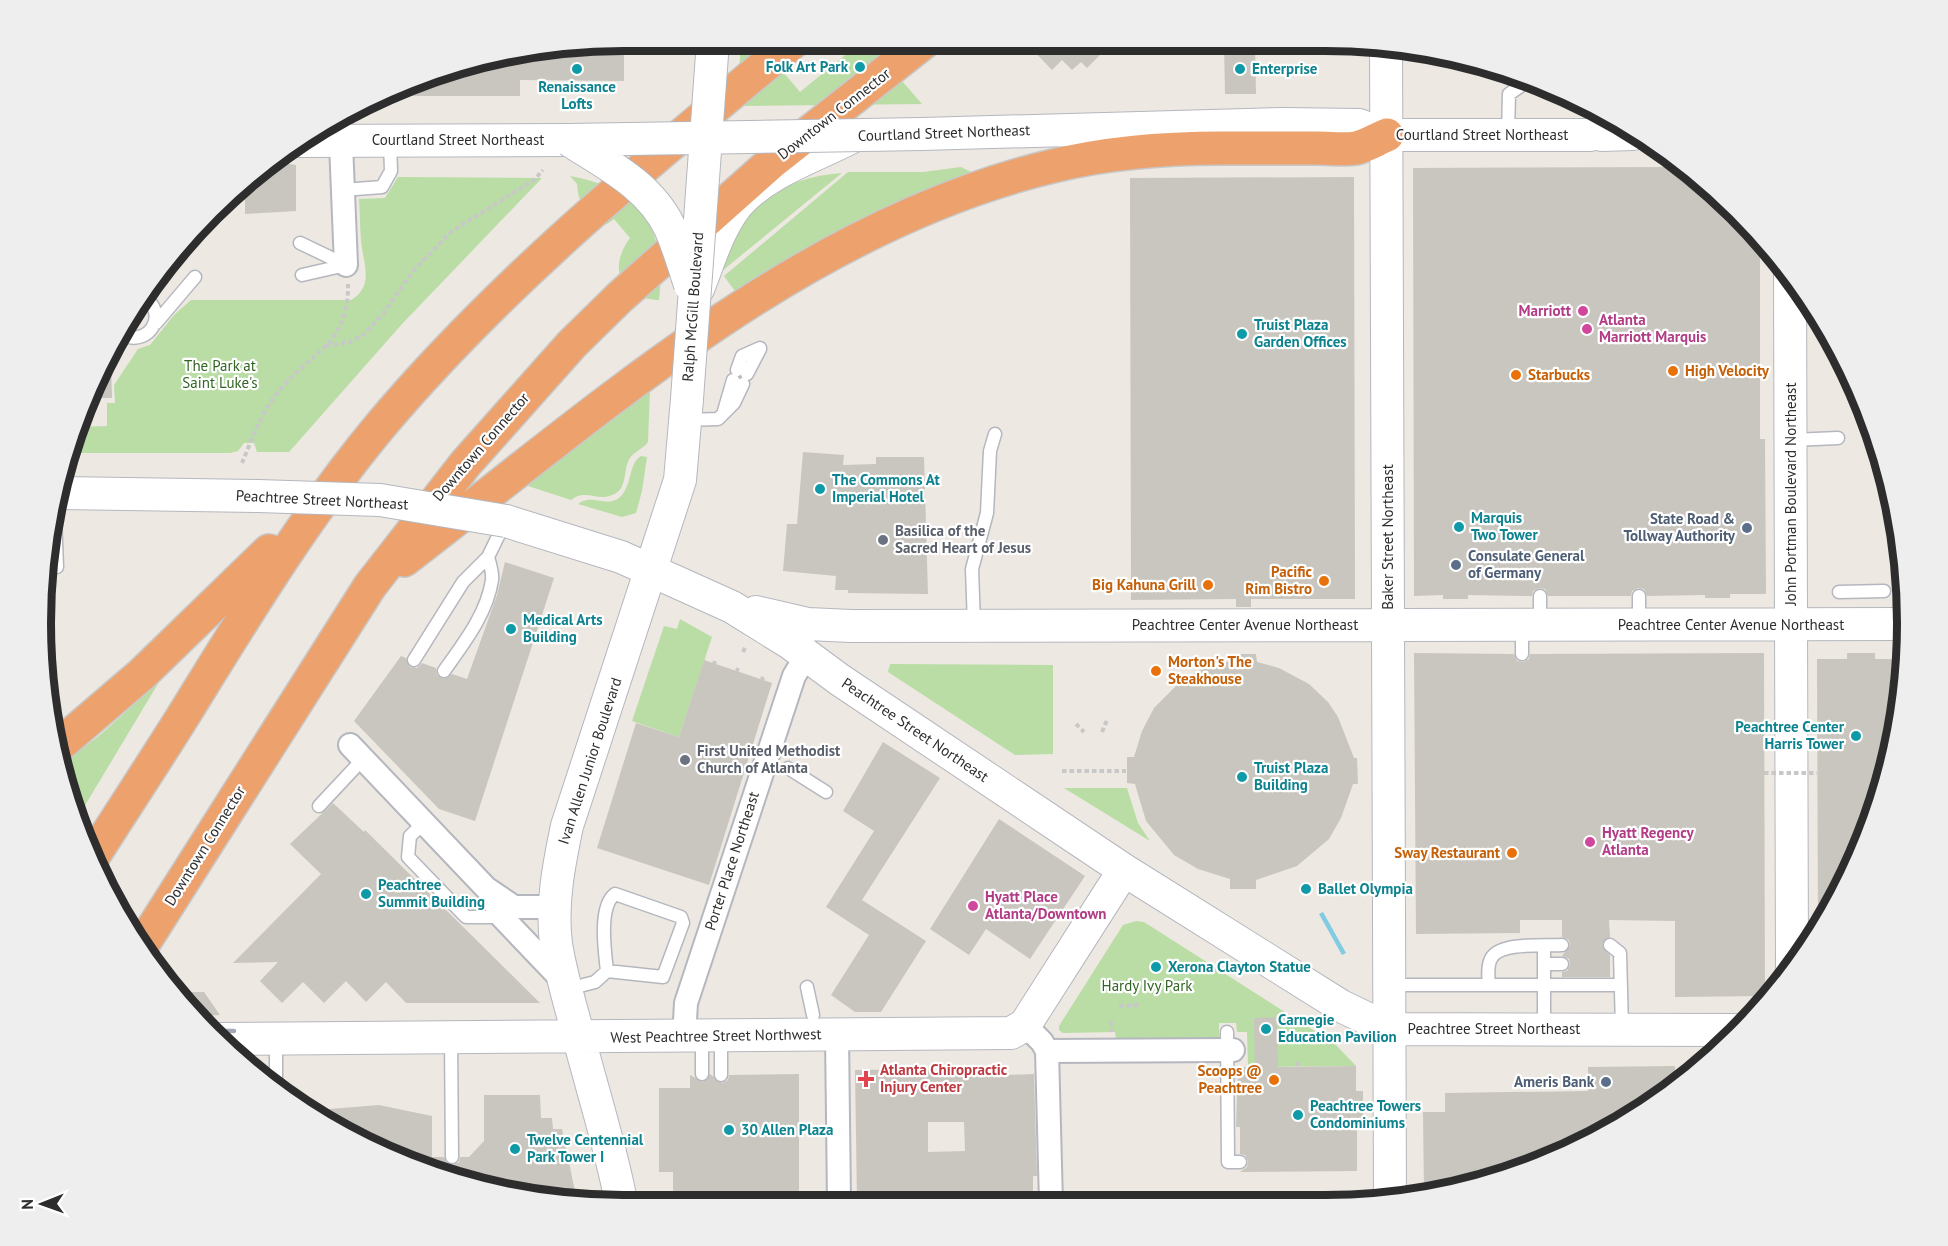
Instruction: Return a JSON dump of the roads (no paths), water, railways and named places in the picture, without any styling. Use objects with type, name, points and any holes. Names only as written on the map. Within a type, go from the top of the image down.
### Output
[{"type":"highway","points":[[98,849],[241,618],[330,490],[381,425],[478,319],[581,220],[782,51]]},
{"type":"highway","name":"Downtown Connector","points":[[146,939],[370,586],[465,463],[572,344],[620,297],[773,161],[913,51]]},
{"type":"highway","points":[[370,586],[627,388],[699,338],[854,239],[909,214],[981,185],[1057,165],[1108,155],[1207,148],[1358,148],[1387,135]]},
{"type":"highway","points":[[63,742],[99,713],[208,612],[330,490]]},
{"type":"main road","name":"Ralph McGill Boulevard","points":[[652,569],[680,480],[712,51]]},
{"type":"main road","name":"Baker Street Northeast","points":[[1386,55],[1390,1191]]},
{"type":"main road","name":"Courtland Street Northeast","points":[[340,130],[390,140],[706,139],[1283,124],[1359,125],[1387,135],[1622,134]]},
{"type":"main road","points":[[694,298],[719,237],[735,207],[747,195],[778,174],[852,136]]},
{"type":"main road","points":[[569,140],[636,184],[660,211],[670,228],[694,298]]},
{"type":"main road","name":"John Portman Boulevard Northeast","points":[[1791,291],[1792,953]]},
{"type":"main road","name":"Peachtree Street Northeast","points":[[66,493],[380,500],[530,527],[652,569],[732,606],[1124,870],[1341,1006],[1389,1029],[1726,1030]]},
{"type":"main road","name":"Ivan Allen Junior Boulevard","points":[[620,1195],[608,1142],[565,985],[556,943],[555,907],[559,864],[567,826],[652,569]]},
{"type":"main road","name":"Peachtree Center Avenue Northeast","points":[[732,606],[808,624],[1531,625],[1639,611],[1792,625],[1897,624]]},
{"type":"main road","points":[[1025,1026],[1124,870]]},
{"type":"main road","name":"West Peachtree Street Northwest","points":[[231,1039],[994,1034],[1011,1033],[1025,1026]]},
{"type":"street","points":[[340,130],[346,265]]},
{"type":"street","name":"Porter Place Northeast","points":[[702,1037],[684,1015],[689,992],[794,676],[806,656]]},
{"type":"street","points":[[356,752],[486,888],[514,907],[555,907]]},
{"type":"street","points":[[486,888],[502,917],[565,985]]},
{"type":"street","points":[[1025,1026],[1042,1042],[1047,1051],[1050,1195]]},
{"type":"street","points":[[837,1035],[839,1195]]},
{"type":"street","points":[[1047,1051],[1229,1044]]},
{"type":"lane","points":[[1508,135],[1509,94],[1521,86]]},
{"type":"lane","points":[[343,190],[382,188],[391,171],[390,140]]},
{"type":"lane","points":[[300,243],[346,265]]},
{"type":"lane","points":[[302,275],[346,265]]},
{"type":"lane","points":[[128,337],[138,338],[149,333],[168,307],[195,277]]},
{"type":"lane","points":[[150,301],[168,307]]},
{"type":"lane","points":[[149,302],[156,312],[155,324]]},
{"type":"lane","points":[[686,410],[714,420],[734,403],[740,377]]},
{"type":"lane","points":[[974,625],[972,569],[987,513],[990,451],[995,434]]},
{"type":"lane","points":[[1791,440],[1838,438]]},
{"type":"lane","points":[[414,660],[462,582],[488,557],[506,521]]},
{"type":"lane","points":[[56,547],[57,567]]},
{"type":"lane","points":[[444,671],[469,636],[482,610],[493,579],[488,557]]},
{"type":"lane","points":[[1839,592],[1884,591]]},
{"type":"lane","points":[[319,806],[356,752]]},
{"type":"lane","points":[[788,768],[826,792]]},
{"type":"lane","points":[[424,823],[410,836],[408,857],[466,917],[502,917]]},
{"type":"lane","points":[[565,985],[595,982],[607,971],[663,977],[683,923],[681,917],[615,894],[609,900],[603,929],[607,971]]},
{"type":"lane","points":[[1489,985],[1490,959],[1496,952],[1507,948],[1562,945]]},
{"type":"lane","points":[[1610,945],[1620,953],[1616,963],[1622,985],[1622,1029]]},
{"type":"lane","points":[[1544,946],[1544,1029]]},
{"type":"lane","points":[[1544,964],[1562,964]]},
{"type":"lane","points":[[1389,985],[1622,985]]},
{"type":"lane","points":[[807,987],[813,1015]]},
{"type":"lane","points":[[702,1037],[702,1074]]},
{"type":"lane","points":[[702,1037],[721,1075]]},
{"type":"lane","points":[[451,1038],[452,1157]]},
{"type":"lane","points":[[276,1039],[276,1078]]},
{"type":"lane","points":[[1229,1044],[1228,1162],[1239,1162]]},
{"type":"water","points":[[1323,912],[1346,953],[1342,955],[1319,914]]},
{"type":"railway","points":[[223,1031],[234,1031]]},
{"type":"place","name":"Folk Art Park","points":[[860,67]]},
{"type":"place","name":"Renaissance Lofts","points":[[577,69]]},
{"type":"place","name":"Enterprise","points":[[1240,69]]},
{"type":"place","name":"Marriott","points":[[1583,311]]},
{"type":"place","name":"Atlanta Marriott Marquis","points":[[1587,329]]},
{"type":"place","name":"Truist Plaza Garden Offices","points":[[1242,334]]},
{"type":"place","name":"High Velocity","points":[[1673,371]]},
{"type":"place","name":"Starbucks","points":[[1516,375]]},
{"type":"place","name":"The Commons At Imperial Hotel","points":[[820,489]]},
{"type":"place","name":"Marquis Two Tower","points":[[1459,527]]},
{"type":"place","name":"State Road & Tollway Authority","points":[[1747,528]]},
{"type":"place","name":"Basilica of the Sacred Heart of Jesus","points":[[883,540]]},
{"type":"place","name":"Consulate General of Germany","points":[[1456,565]]},
{"type":"place","name":"Pacific Rim Bistro","points":[[1324,581]]},
{"type":"place","name":"Big Kahuna Grill","points":[[1208,585]]},
{"type":"place","name":"Medical Arts Building","points":[[511,629]]},
{"type":"place","name":"Morton's The Steakhouse","points":[[1156,671]]},
{"type":"place","name":"Peachtree Center Harris Tower","points":[[1856,736]]},
{"type":"place","name":"First United Methodist Church of Atlanta","points":[[685,760]]},
{"type":"place","name":"Truist Plaza Building","points":[[1242,777]]},
{"type":"place","name":"Hyatt Regency Atlanta","points":[[1590,842]]},
{"type":"place","name":"Sway Restaurant","points":[[1512,853]]},
{"type":"place","name":"Ballet Olympia","points":[[1306,889]]},
{"type":"place","name":"Peachtree Summit Building","points":[[366,894]]},
{"type":"place","name":"Hyatt Place Atlanta/Downtown","points":[[973,906]]},
{"type":"place","name":"Xerona Clayton Statue","points":[[1156,967]]},
{"type":"place","name":"Carnegie Education Pavilion","points":[[1266,1029]]},
{"type":"place","name":"Atlanta Chiropractic Injury Center","points":[[866,1079]]},
{"type":"place","name":"Scoops @ Peachtree","points":[[1274,1080]]},
{"type":"place","name":"Ameris Bank","points":[[1606,1082]]},
{"type":"place","name":"Peachtree Towers Condominiums","points":[[1298,1115]]},
{"type":"place","name":"30 Allen Plaza","points":[[729,1130]]},
{"type":"place","name":"Twelve Centennial Park Tower I","points":[[515,1149]]},
{"type":"park label","name":"The Park at Saint Luke's","points":[[220,374]]},
{"type":"park label","name":"Hardy Ivy Park","points":[[1147,986]]}]
